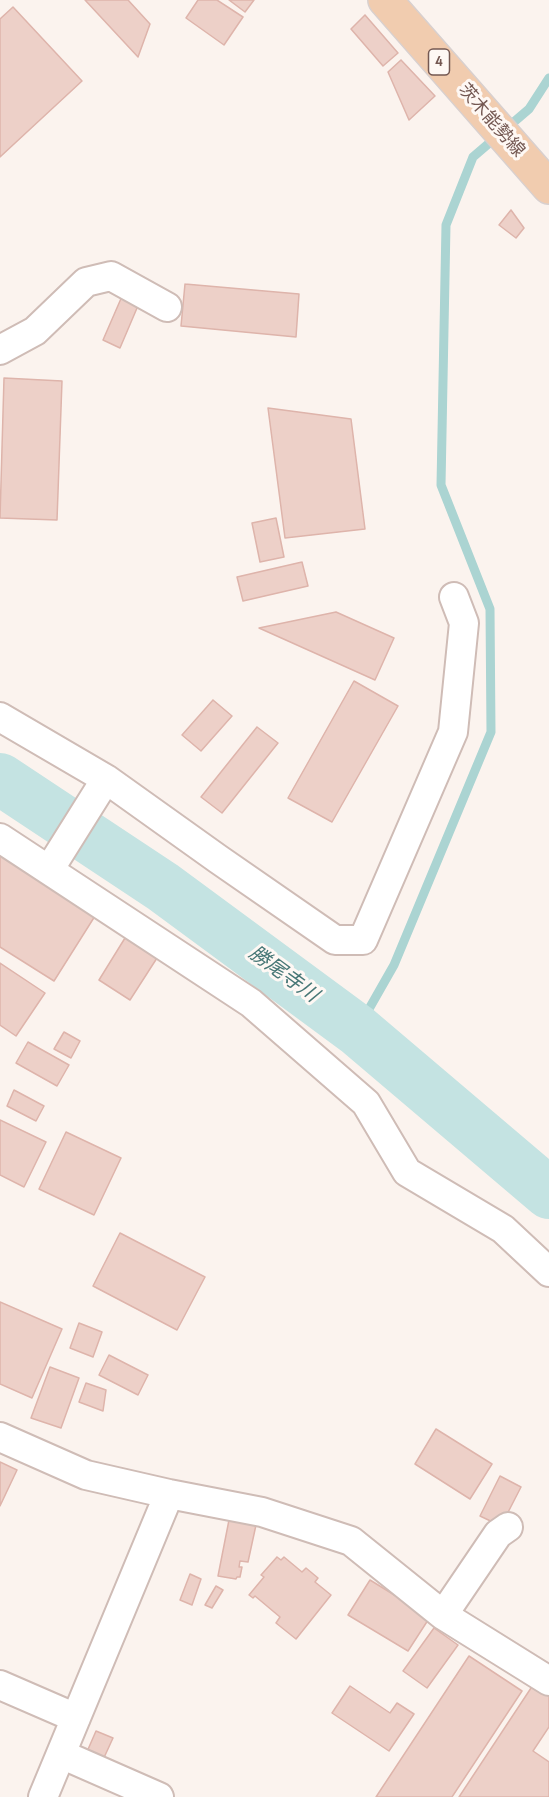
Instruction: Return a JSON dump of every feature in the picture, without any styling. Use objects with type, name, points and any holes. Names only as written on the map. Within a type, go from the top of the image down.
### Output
[{"type":"main road","name":"茨木能勢線","points":[[385,0],[549,187]]},
{"type":"street","points":[[0,350],[35,331],[86,282],[111,276],[167,307]]},
{"type":"street","points":[[0,717],[106,779],[335,940],[363,940],[453,732],[464,623],[454,597]]},
{"type":"street","points":[[49,870],[106,779]]},
{"type":"street","points":[[0,838],[251,1003],[366,1103],[407,1172],[502,1229],[549,1272]]},
{"type":"street","points":[[0,1437],[86,1475],[262,1512],[351,1541],[443,1615],[549,1681]]},
{"type":"street","points":[[43,1797],[169,1494]]},
{"type":"street","points":[[443,1615],[498,1534],[508,1527]]},
{"type":"street","points":[[0,1685],[76,1718]]},
{"type":"street","points":[[62,1754],[159,1797]]},
{"type":"building","points":[[85,0],[128,0],[150,24],[138,57]]},
{"type":"building","points":[[198,0],[217,0],[243,17],[224,45],[186,18]]},
{"type":"building","points":[[229,0],[254,0],[245,12]]},
{"type":"building","points":[[13,7],[82,81],[0,157],[0,19]]},
{"type":"building","points":[[365,15],[398,53],[383,66],[351,29]]},
{"type":"building","points":[[401,60],[435,96],[409,120],[388,72]]},
{"type":"building","points":[[511,210],[524,228],[516,238],[499,225]]},
{"type":"building","points":[[185,284],[299,294],[296,337],[181,326]]},
{"type":"building","points":[[123,294],[140,301],[120,348],[103,340]]},
{"type":"building","points":[[4,378],[62,381],[57,520],[0,518]]},
{"type":"building","points":[[268,408],[351,419],[365,529],[285,538]]},
{"type":"building","points":[[276,518],[284,557],[260,562],[252,523]]},
{"type":"building","points":[[302,562],[308,586],[243,601],[237,577]]},
{"type":"building","points":[[336,612],[394,638],[375,680],[259,628]]},
{"type":"building","points":[[354,681],[398,706],[332,822],[288,798]]},
{"type":"building","points":[[213,700],[232,716],[201,751],[182,735]]},
{"type":"building","points":[[257,727],[278,743],[222,813],[201,797]]},
{"type":"building","points":[[0,855],[95,916],[54,981],[0,947]]},
{"type":"building","points":[[125,938],[157,958],[130,1000],[99,980]]},
{"type":"building","points":[[0,963],[45,993],[16,1036],[0,1025]]},
{"type":"building","points":[[64,1032],[80,1041],[71,1058],[54,1049]]},
{"type":"building","points":[[28,1042],[69,1065],[57,1086],[16,1063]]},
{"type":"building","points":[[14,1090],[44,1106],[36,1121],[7,1106]]},
{"type":"building","points":[[0,1120],[46,1142],[24,1187],[0,1175]]},
{"type":"building","points":[[66,1132],[121,1158],[94,1215],[39,1189]]},
{"type":"building","points":[[120,1233],[205,1277],[177,1330],[93,1286]]},
{"type":"building","points":[[0,1302],[62,1329],[32,1398],[0,1384]]},
{"type":"building","points":[[79,1323],[102,1332],[93,1357],[70,1348]]},
{"type":"building","points":[[109,1355],[148,1375],[138,1395],[99,1375]]},
{"type":"building","points":[[50,1367],[79,1378],[61,1428],[31,1418]]},
{"type":"building","points":[[86,1383],[106,1390],[103,1411],[79,1402]]},
{"type":"building","points":[[436,1429],[492,1464],[470,1499],[415,1464]]},
{"type":"building","points":[[0,1462],[17,1470],[0,1506]]},
{"type":"building","points":[[500,1476],[521,1487],[501,1526],[480,1516]]},
{"type":"building","points":[[229,1520],[256,1525],[248,1562],[240,1561],[239,1567],[242,1567],[240,1577],[236,1579],[218,1576]]},
{"type":"building","points":[[277,1557],[281,1560],[284,1557],[302,1572],[306,1568],[318,1578],[315,1582],[331,1595],[296,1639],[276,1623],[280,1617],[255,1596],[253,1598],[249,1595],[264,1577],[261,1575]]},
{"type":"building","points":[[190,1574],[201,1579],[192,1605],[180,1600]]},
{"type":"building","points":[[370,1580],[430,1617],[408,1651],[348,1615]]},
{"type":"building","points":[[216,1586],[223,1590],[212,1608],[205,1605]]},
{"type":"building","points":[[434,1628],[458,1645],[427,1688],[403,1671]]},
{"type":"building","points":[[469,1656],[522,1691],[452,1797],[376,1797]]},
{"type":"building","points":[[533,1685],[549,1695],[549,1727],[533,1751],[549,1762],[549,1797],[459,1797]]},
{"type":"building","points":[[350,1686],[390,1713],[397,1703],[414,1714],[389,1751],[332,1713]]},
{"type":"building","points":[[96,1731],[113,1738],[102,1762],[86,1754]]},
{"type":"waterway","points":[[357,1030],[394,965],[491,732],[490,609],[441,485],[446,225],[473,157],[529,109],[549,78]]},
{"type":"waterway","name":"勝尾寺川","points":[[0,779],[163,887],[357,1030],[549,1193]]}]
